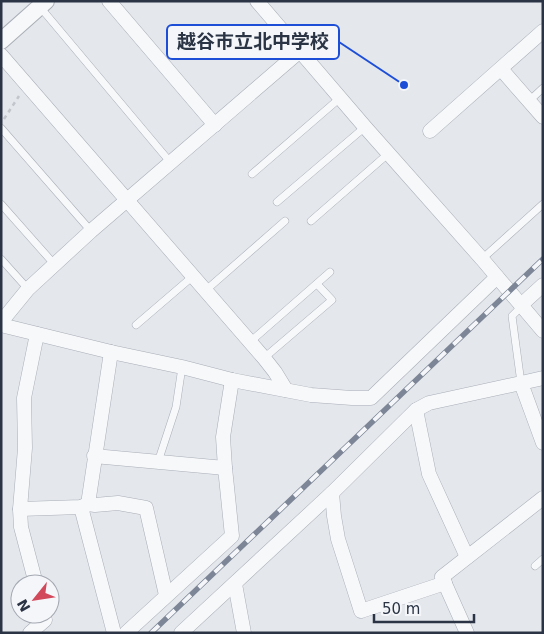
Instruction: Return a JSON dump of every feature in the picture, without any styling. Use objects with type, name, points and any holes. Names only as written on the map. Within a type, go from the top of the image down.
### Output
[{"type":"street","points":[[108,1],[215,125]]},
{"type":"street","points":[[257,1],[365,127],[482,258],[522,306],[540,324]]},
{"type":"street","points":[[1,41],[43,4]]},
{"type":"street","points":[[430,131],[543,31]]},
{"type":"street","points":[[300,51],[91,231],[28,289],[2,320],[37,334],[232,380],[311,395],[371,398],[498,277]]},
{"type":"street","points":[[1,55],[276,372],[286,390]]},
{"type":"street","points":[[501,69],[543,117]]},
{"type":"street","points":[[522,306],[543,285]]},
{"type":"street","points":[[33,574],[21,527],[20,509],[25,448],[24,398],[37,334]]},
{"type":"street","points":[[111,352],[84,505],[114,633]]},
{"type":"street","points":[[181,633],[332,493],[416,410],[428,402],[543,378]]},
{"type":"street","points":[[126,633],[232,536],[228,487],[224,468],[223,437],[232,380]]},
{"type":"street","points":[[520,383],[543,443]]},
{"type":"street","points":[[416,410],[429,474],[467,557]]},
{"type":"street","points":[[94,456],[224,468]]},
{"type":"street","points":[[332,493],[338,540],[361,611],[445,583]]},
{"type":"street","points":[[467,633],[442,576],[543,498]]},
{"type":"street","points":[[20,509],[118,503],[146,508],[166,595]]},
{"type":"street","points":[[235,584],[244,633]]},
{"type":"street","points":[[30,633],[43,624]]},
{"type":"lane","points":[[43,4],[172,163]]},
{"type":"lane","points":[[529,101],[543,88]]},
{"type":"lane","points":[[252,174],[340,98]]},
{"type":"lane","points":[[277,202],[365,127]]},
{"type":"lane","points":[[1,128],[91,231]]},
{"type":"lane","points":[[311,221],[389,153]]},
{"type":"lane","points":[[1,204],[55,265]]},
{"type":"lane","points":[[482,258],[543,204]]},
{"type":"lane","points":[[205,291],[285,221]]},
{"type":"lane","points":[[1,259],[28,289]]},
{"type":"lane","points":[[250,342],[330,272]]},
{"type":"lane","points":[[136,325],[192,277]]},
{"type":"lane","points":[[264,358],[332,300],[317,284]]},
{"type":"lane","points":[[520,383],[512,316],[522,306]]},
{"type":"lane","points":[[158,462],[176,407],[182,367]]},
{"type":"lane","points":[[535,566],[543,559]]},
{"type":"path","points":[[1,122],[27,84]]},
{"type":"railway","points":[[151,633],[543,259]]},
{"type":"place","name":"越谷市立北中学校","points":[[404,85]]}]
